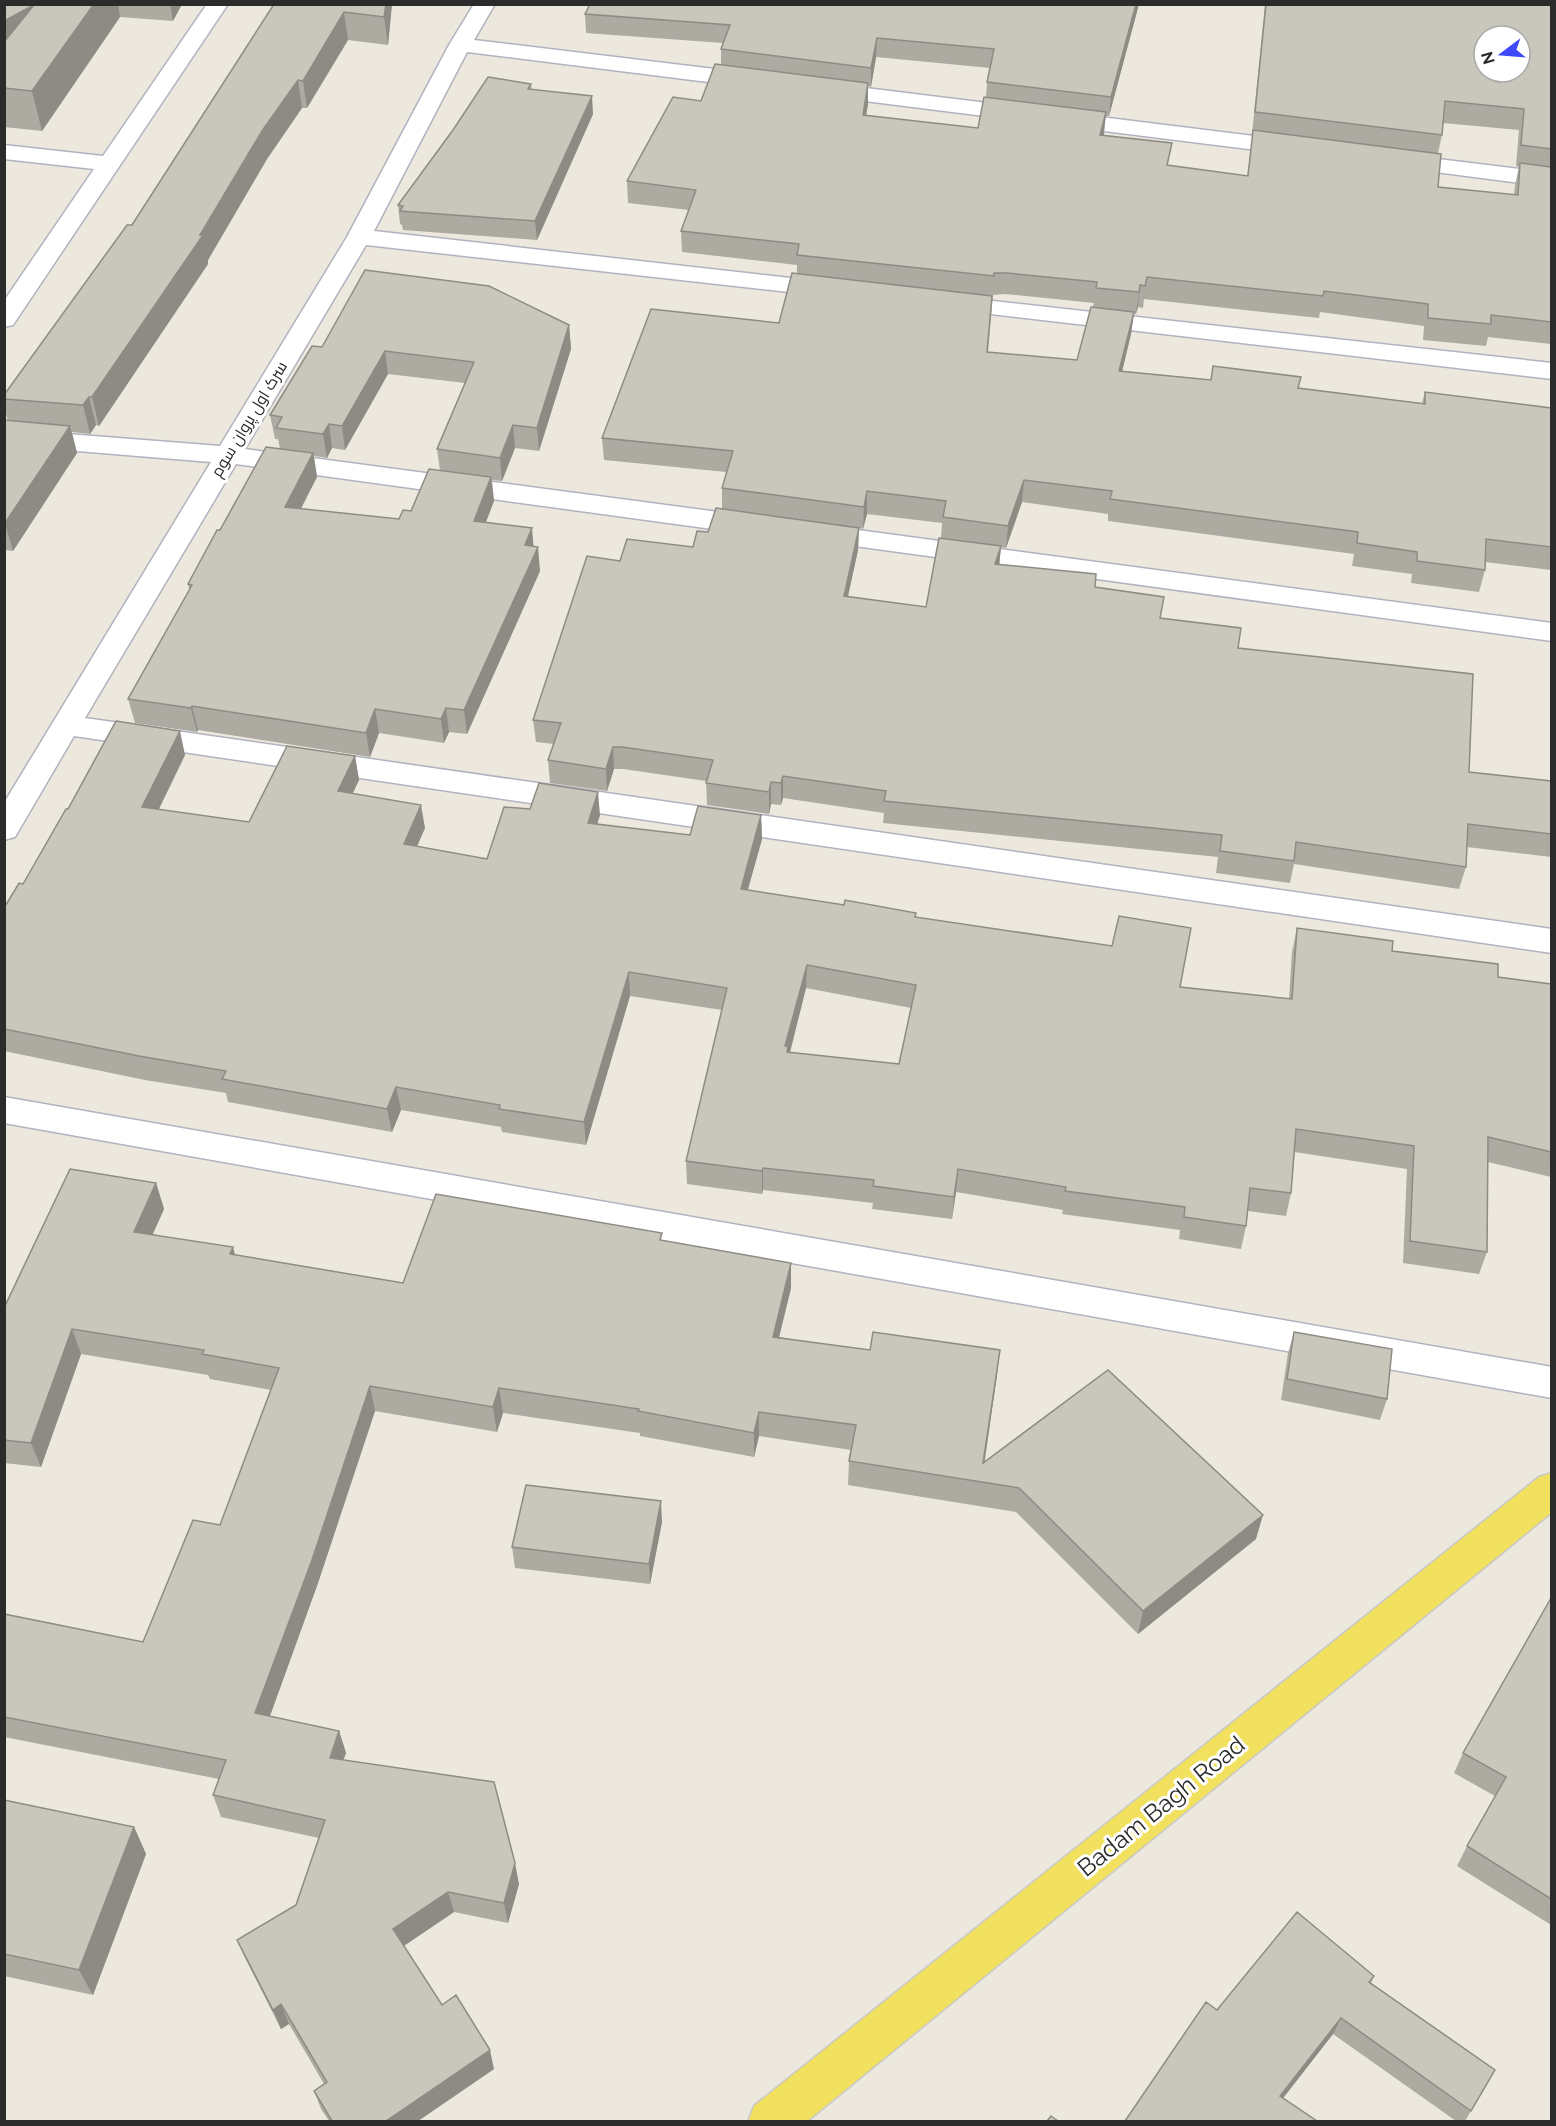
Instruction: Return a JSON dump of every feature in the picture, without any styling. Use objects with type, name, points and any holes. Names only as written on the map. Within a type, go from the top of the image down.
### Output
[{"type":"main road","name":"Badam Bagh Road","points":[[770,2121],[1551,1489]]},
{"type":"street","points":[[4,320],[218,4]]},
{"type":"street","name":"سرک اول پروان سوم","points":[[4,829],[358,237],[460,45],[485,4]]},
{"type":"street","points":[[460,45],[780,84]]},
{"type":"street","points":[[804,87],[1314,150]]},
{"type":"street","points":[[4,152],[110,164]]},
{"type":"street","points":[[1374,158],[1551,180]]},
{"type":"street","points":[[358,237],[855,293]]},
{"type":"street","points":[[926,301],[1551,371]]},
{"type":"street","points":[[4,437],[228,455],[1551,632]]},
{"type":"street","points":[[66,725],[1551,941]]},
{"type":"street","points":[[4,1110],[1551,1383]]},
{"type":"building","points":[[4,4],[94,4],[32,91],[4,88],[4,42],[34,5],[4,21]]},
{"type":"building","points":[[274,4],[386,4],[384,17],[344,12],[303,81],[298,80],[262,131],[200,235],[203,235],[92,397],[89,397],[83,405],[4,399],[4,395],[127,225],[132,225]]},
{"type":"building","points":[[590,4],[1136,4],[1111,97],[987,82],[994,49],[877,38],[871,68],[721,49],[730,25],[585,14]]},
{"type":"building","points":[[1266,4],[1551,4],[1551,149],[1521,145],[1524,109],[1445,101],[1442,135],[1255,112]]},
{"type":"building","points":[[715,64],[868,83],[863,115],[978,128],[984,97],[1106,112],[1100,135],[1172,143],[1167,165],[1248,176],[1253,130],[1441,154],[1438,187],[1518,195],[1520,163],[1551,167],[1551,322],[1491,315],[1491,324],[1428,318],[1428,304],[1324,291],[1323,296],[1147,277],[1145,286],[1140,285],[1139,292],[1096,288],[1097,282],[1007,273],[994,273],[994,276],[797,255],[799,244],[681,231],[696,190],[627,181],[673,97],[701,101]]},
{"type":"building","points":[[488,77],[531,84],[528,89],[592,96],[535,221],[400,211],[403,206],[398,205],[453,130]]},
{"type":"building","points":[[365,270],[489,286],[569,325],[537,428],[513,425],[500,458],[437,449],[474,362],[385,351],[342,426],[329,424],[323,434],[276,428],[282,417],[270,415],[312,346],[322,347]]},
{"type":"building","points":[[792,273],[992,296],[987,352],[1077,360],[1091,307],[1134,312],[1119,371],[1211,380],[1213,366],[1301,377],[1298,388],[1425,404],[1425,392],[1551,408],[1551,547],[1486,539],[1485,570],[1417,561],[1417,552],[1357,543],[1358,532],[1110,499],[1112,491],[1024,480],[1008,526],[943,517],[946,501],[867,491],[864,507],[722,488],[733,451],[602,438],[651,309],[779,323]]},
{"type":"building","points":[[4,420],[70,426],[5,523],[4,523]]},
{"type":"building","points":[[266,447],[313,453],[285,507],[399,519],[403,510],[411,511],[429,469],[491,477],[474,521],[532,528],[525,545],[538,547],[464,710],[446,708],[441,719],[375,709],[366,733],[192,706],[191,708],[128,699],[192,585],[188,584],[217,530],[220,530]]},
{"type":"building","points":[[716,508],[859,528],[844,596],[926,607],[939,538],[1001,546],[995,564],[1096,574],[1095,587],[1164,597],[1160,618],[1241,628],[1238,648],[1473,674],[1469,772],[1551,781],[1551,834],[1468,824],[1466,867],[1296,842],[1294,861],[1220,851],[1222,835],[884,801],[886,791],[783,776],[781,783],[771,782],[769,792],[706,783],[713,760],[622,747],[613,747],[606,769],[548,760],[561,723],[533,720],[587,556],[620,561],[627,539],[693,547],[697,531],[708,532]]},
{"type":"building","points":[[116,721],[180,731],[142,807],[249,822],[287,746],[355,756],[338,791],[421,805],[404,844],[487,859],[504,807],[530,809],[539,783],[598,792],[588,823],[690,835],[698,806],[761,815],[741,889],[844,905],[845,900],[916,913],[915,917],[1112,946],[1119,916],[1191,928],[1180,987],[1292,999],[1297,928],[1393,941],[1392,951],[1498,964],[1498,977],[1551,984],[1551,1152],[1488,1137],[1487,1252],[1410,1241],[1414,1146],[1296,1129],[1291,1193],[1250,1188],[1246,1226],[1184,1217],[1185,1207],[1065,1191],[1066,1187],[958,1169],[954,1197],[873,1186],[874,1180],[763,1168],[762,1171],[686,1161],[727,988],[629,972],[584,1122],[499,1109],[500,1105],[396,1087],[387,1109],[222,1079],[226,1071],[4,1029],[4,908],[19,883],[23,884],[68,809]],"holes":[[[807,965],[916,985],[899,1064],[787,1052],[788,1046],[785,1046]]]},
{"type":"building","points":[[70,1169],[156,1183],[134,1232],[233,1247],[230,1254],[403,1283],[436,1194],[662,1233],[660,1240],[791,1263],[773,1337],[870,1350],[873,1332],[1000,1350],[983,1463],[1108,1370],[1263,1515],[1143,1611],[1019,1488],[849,1461],[856,1425],[759,1412],[754,1433],[638,1411],[639,1409],[499,1388],[493,1407],[370,1386],[312,1560],[255,1713],[339,1731],[330,1758],[494,1782],[515,1863],[504,1903],[448,1892],[393,1929],[442,2005],[456,1995],[490,2050],[386,2121],[332,2121],[314,2091],[327,2082],[281,2004],[273,2010],[237,1940],[296,1905],[325,1820],[213,1795],[226,1760],[4,1717],[4,1614],[143,1642],[193,1520],[220,1525],[279,1368],[202,1354],[204,1350],[72,1329],[31,1443],[4,1440],[4,1308]]},
{"type":"building","points":[[1294,1332],[1392,1349],[1387,1399],[1287,1379]]},
{"type":"building","points":[[526,1485],[661,1501],[649,1564],[512,1547]]},
{"type":"building","points":[[1551,1598],[1551,1899],[1467,1846],[1506,1777],[1463,1753]]},
{"type":"building","points":[[4,1800],[134,1827],[79,1970],[4,1954]]},
{"type":"building","points":[[1297,1912],[1374,1976],[1369,1982],[1495,2070],[1471,2111],[1341,2018],[1280,2096],[1317,2121],[1125,2121],[1206,2002],[1217,2010]]},
{"type":"building","points":[[1051,2116],[1058,2121],[1047,2121]]}]
